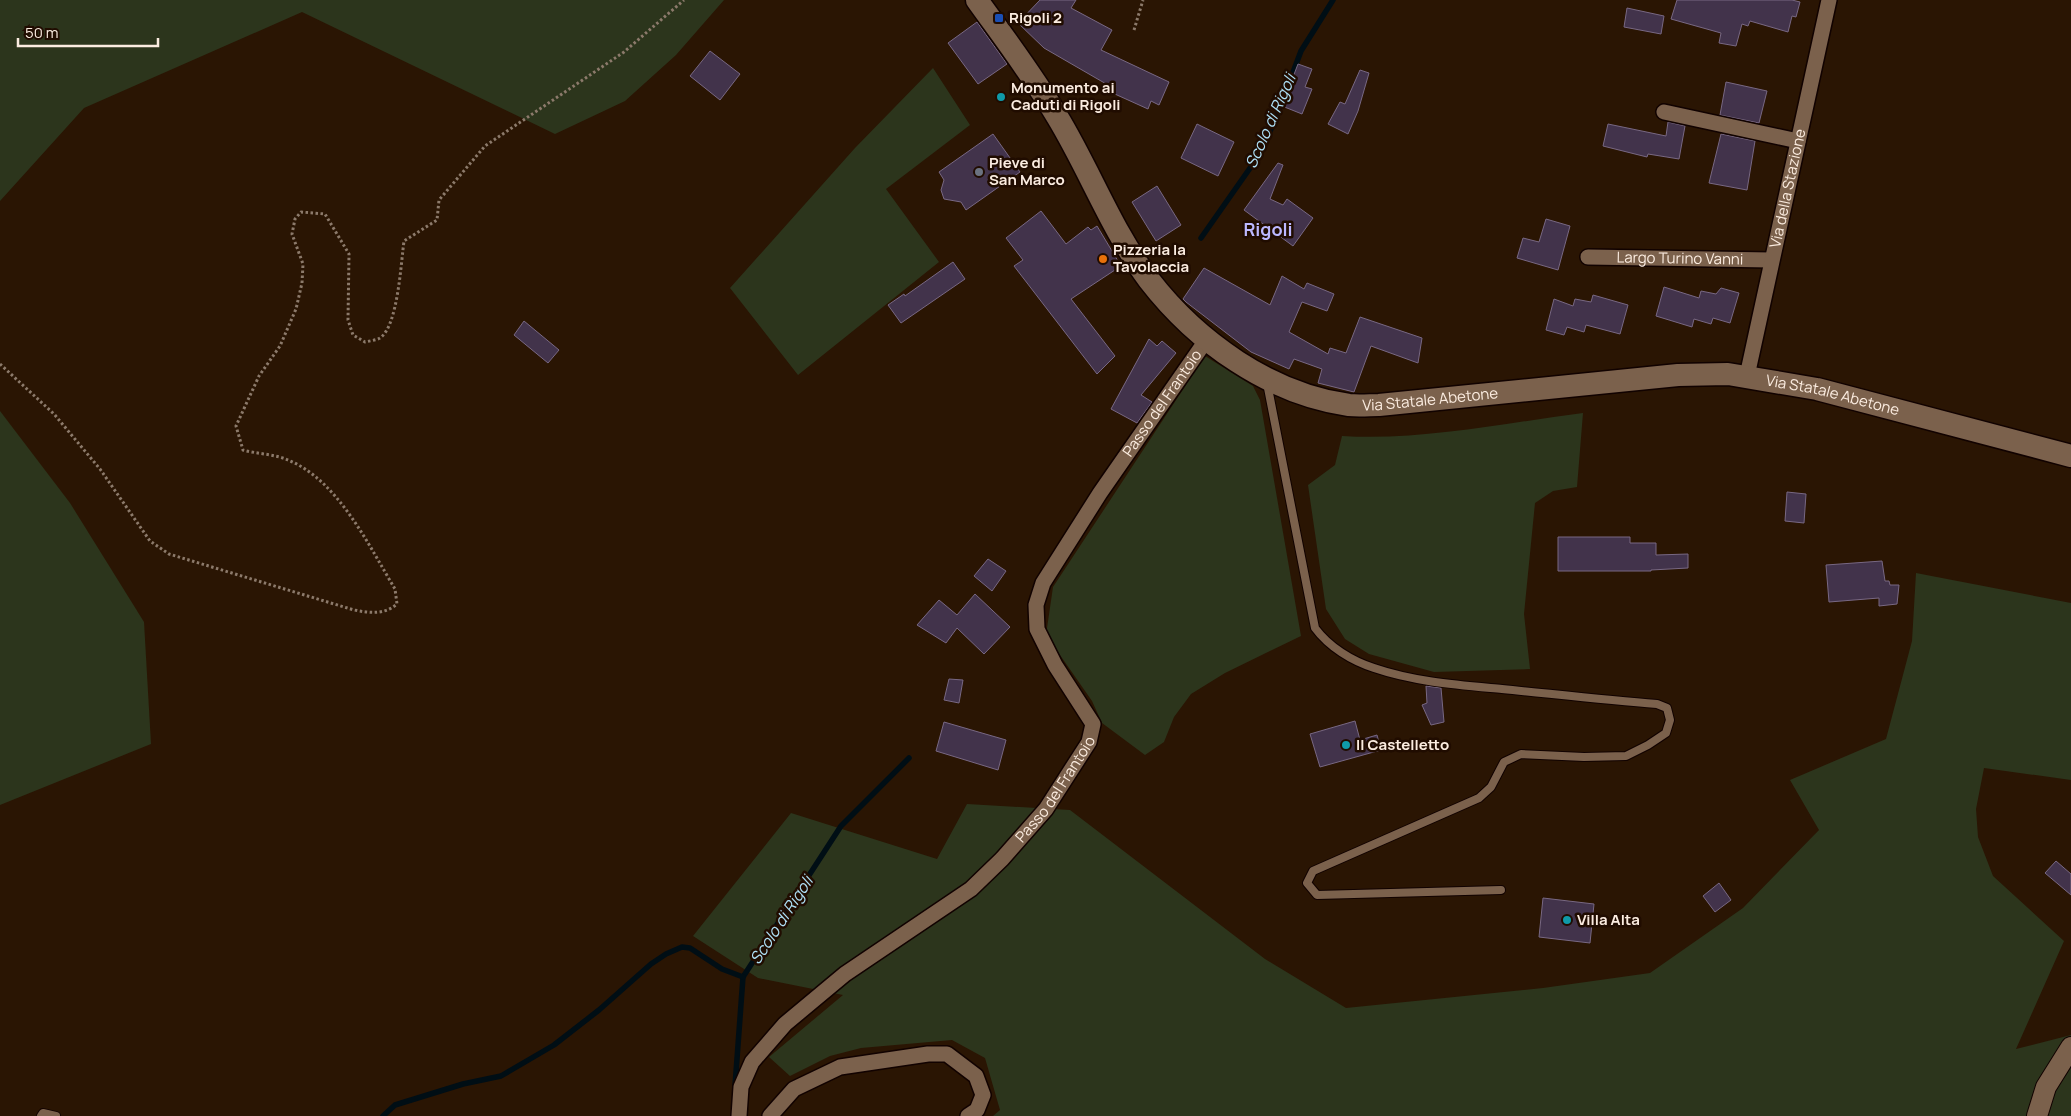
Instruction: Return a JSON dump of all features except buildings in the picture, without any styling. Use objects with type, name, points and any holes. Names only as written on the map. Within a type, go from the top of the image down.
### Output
[{"type":"main road","name":"Via Statale Abetone","points":[[977,0],[1042,92],[1128,247],[1148,279],[1170,304],[1206,339],[1266,379],[1332,402],[1351,405],[1380,405],[1678,375],[1747,376],[1817,389],[2071,456]]},
{"type":"street","name":"Via della Stazione","points":[[1747,376],[1829,0]]},
{"type":"street","points":[[1664,112],[1798,141]]},
{"type":"street","name":"Largo Turino Vanni","points":[[1588,257],[1771,260]]},
{"type":"street","name":"Passo del Frantoio","points":[[739,1116],[741,1087],[752,1062],[785,1024],[845,974],[972,889],[1002,859],[1046,809],[1089,742],[1093,724],[1055,665],[1038,630],[1036,605],[1043,583],[1100,493],[1206,339]]},
{"type":"street","points":[[2037,1116],[2046,1087],[2071,1047]]},
{"type":"street","points":[[770,1116],[794,1089],[840,1067],[928,1054],[947,1054],[976,1076],[983,1095],[977,1110],[968,1116]]},
{"type":"lane","points":[[1266,379],[1315,628],[1323,639],[1344,654],[1373,668],[1412,678],[1657,704],[1667,708],[1670,720],[1666,733],[1626,756],[1584,757],[1521,754],[1504,762],[1492,787],[1479,798],[1313,871],[1307,882],[1317,895],[1501,890]]},
{"type":"lane","points":[[41,1116],[43,1113],[56,1116]]},
{"type":"path","points":[[0,364],[54,414],[100,469],[150,541],[168,554],[354,610],[370,613],[388,611],[397,604],[396,589],[332,492],[310,473],[288,460],[243,450],[236,426],[260,376],[280,346],[296,309],[302,284],[303,264],[292,234],[295,219],[300,212],[325,214],[349,254],[348,313],[353,334],[365,342],[380,338],[388,329],[395,310],[404,241],[436,220],[439,200],[485,146],[624,52],[684,0]]},
{"type":"path","points":[[1134,30],[1143,0]]},
{"type":"green space","points":[[0,0],[724,0],[676,55],[625,101],[555,134],[302,12],[84,108],[0,201]]},
{"type":"green space","points":[[933,68],[970,125],[886,189],[939,262],[798,375],[730,288],[855,148]]},
{"type":"green space","points":[[1205,356],[1253,386],[1260,400],[1301,636],[1225,673],[1191,694],[1174,717],[1164,742],[1145,755],[1102,723],[1092,701],[1046,635],[1053,587]]},
{"type":"green space","points":[[0,411],[70,503],[144,622],[151,744],[0,805]]},
{"type":"green space","points":[[1583,413],[1577,487],[1553,491],[1535,503],[1524,614],[1530,669],[1434,672],[1369,654],[1345,639],[1326,609],[1308,485],[1335,465],[1342,436],[1372,437],[1432,434]]},
{"type":"green space","points":[[1916,573],[2071,603],[2071,780],[1984,768],[1976,809],[1978,837],[1993,876],[2064,941],[2016,1049],[2071,1035],[2071,1116],[993,1116],[1000,1110],[985,1058],[952,1040],[861,1048],[830,1056],[790,1076],[769,1057],[843,995],[758,978],[693,936],[791,813],[937,859],[967,804],[1070,810],[1265,959],[1346,1008],[1543,988],[1650,973],[1743,908],[1819,830],[1790,780],[1886,739],[1912,641]]},
{"type":"waterway","name":"Scolo di Rigoli","points":[[1201,238],[1255,161],[1274,123],[1301,51],[1333,0]]},
{"type":"waterway","name":"Scolo di Rigoli","points":[[735,1086],[743,977],[841,826],[909,758]]},
{"type":"waterway","points":[[383,1116],[395,1105],[463,1084],[501,1076],[554,1045],[599,1010],[651,964],[666,954],[682,947],[690,948],[722,969],[743,977]]},
{"type":"place","name":"Rigoli 2","points":[[999,18]]},
{"type":"place","name":"Monumento ai Caduti di Rigoli","points":[[1001,97]]},
{"type":"place","name":"Pieve di San Marco","points":[[979,172]]},
{"type":"place","name":"Pizzeria la Tavolaccia","points":[[1103,259]]},
{"type":"place","name":"Il Castelletto","points":[[1346,745]]},
{"type":"place","name":"Villa Alta","points":[[1567,920]]},
{"type":"district","name":"Rigoli","points":[[1268,230]]}]
